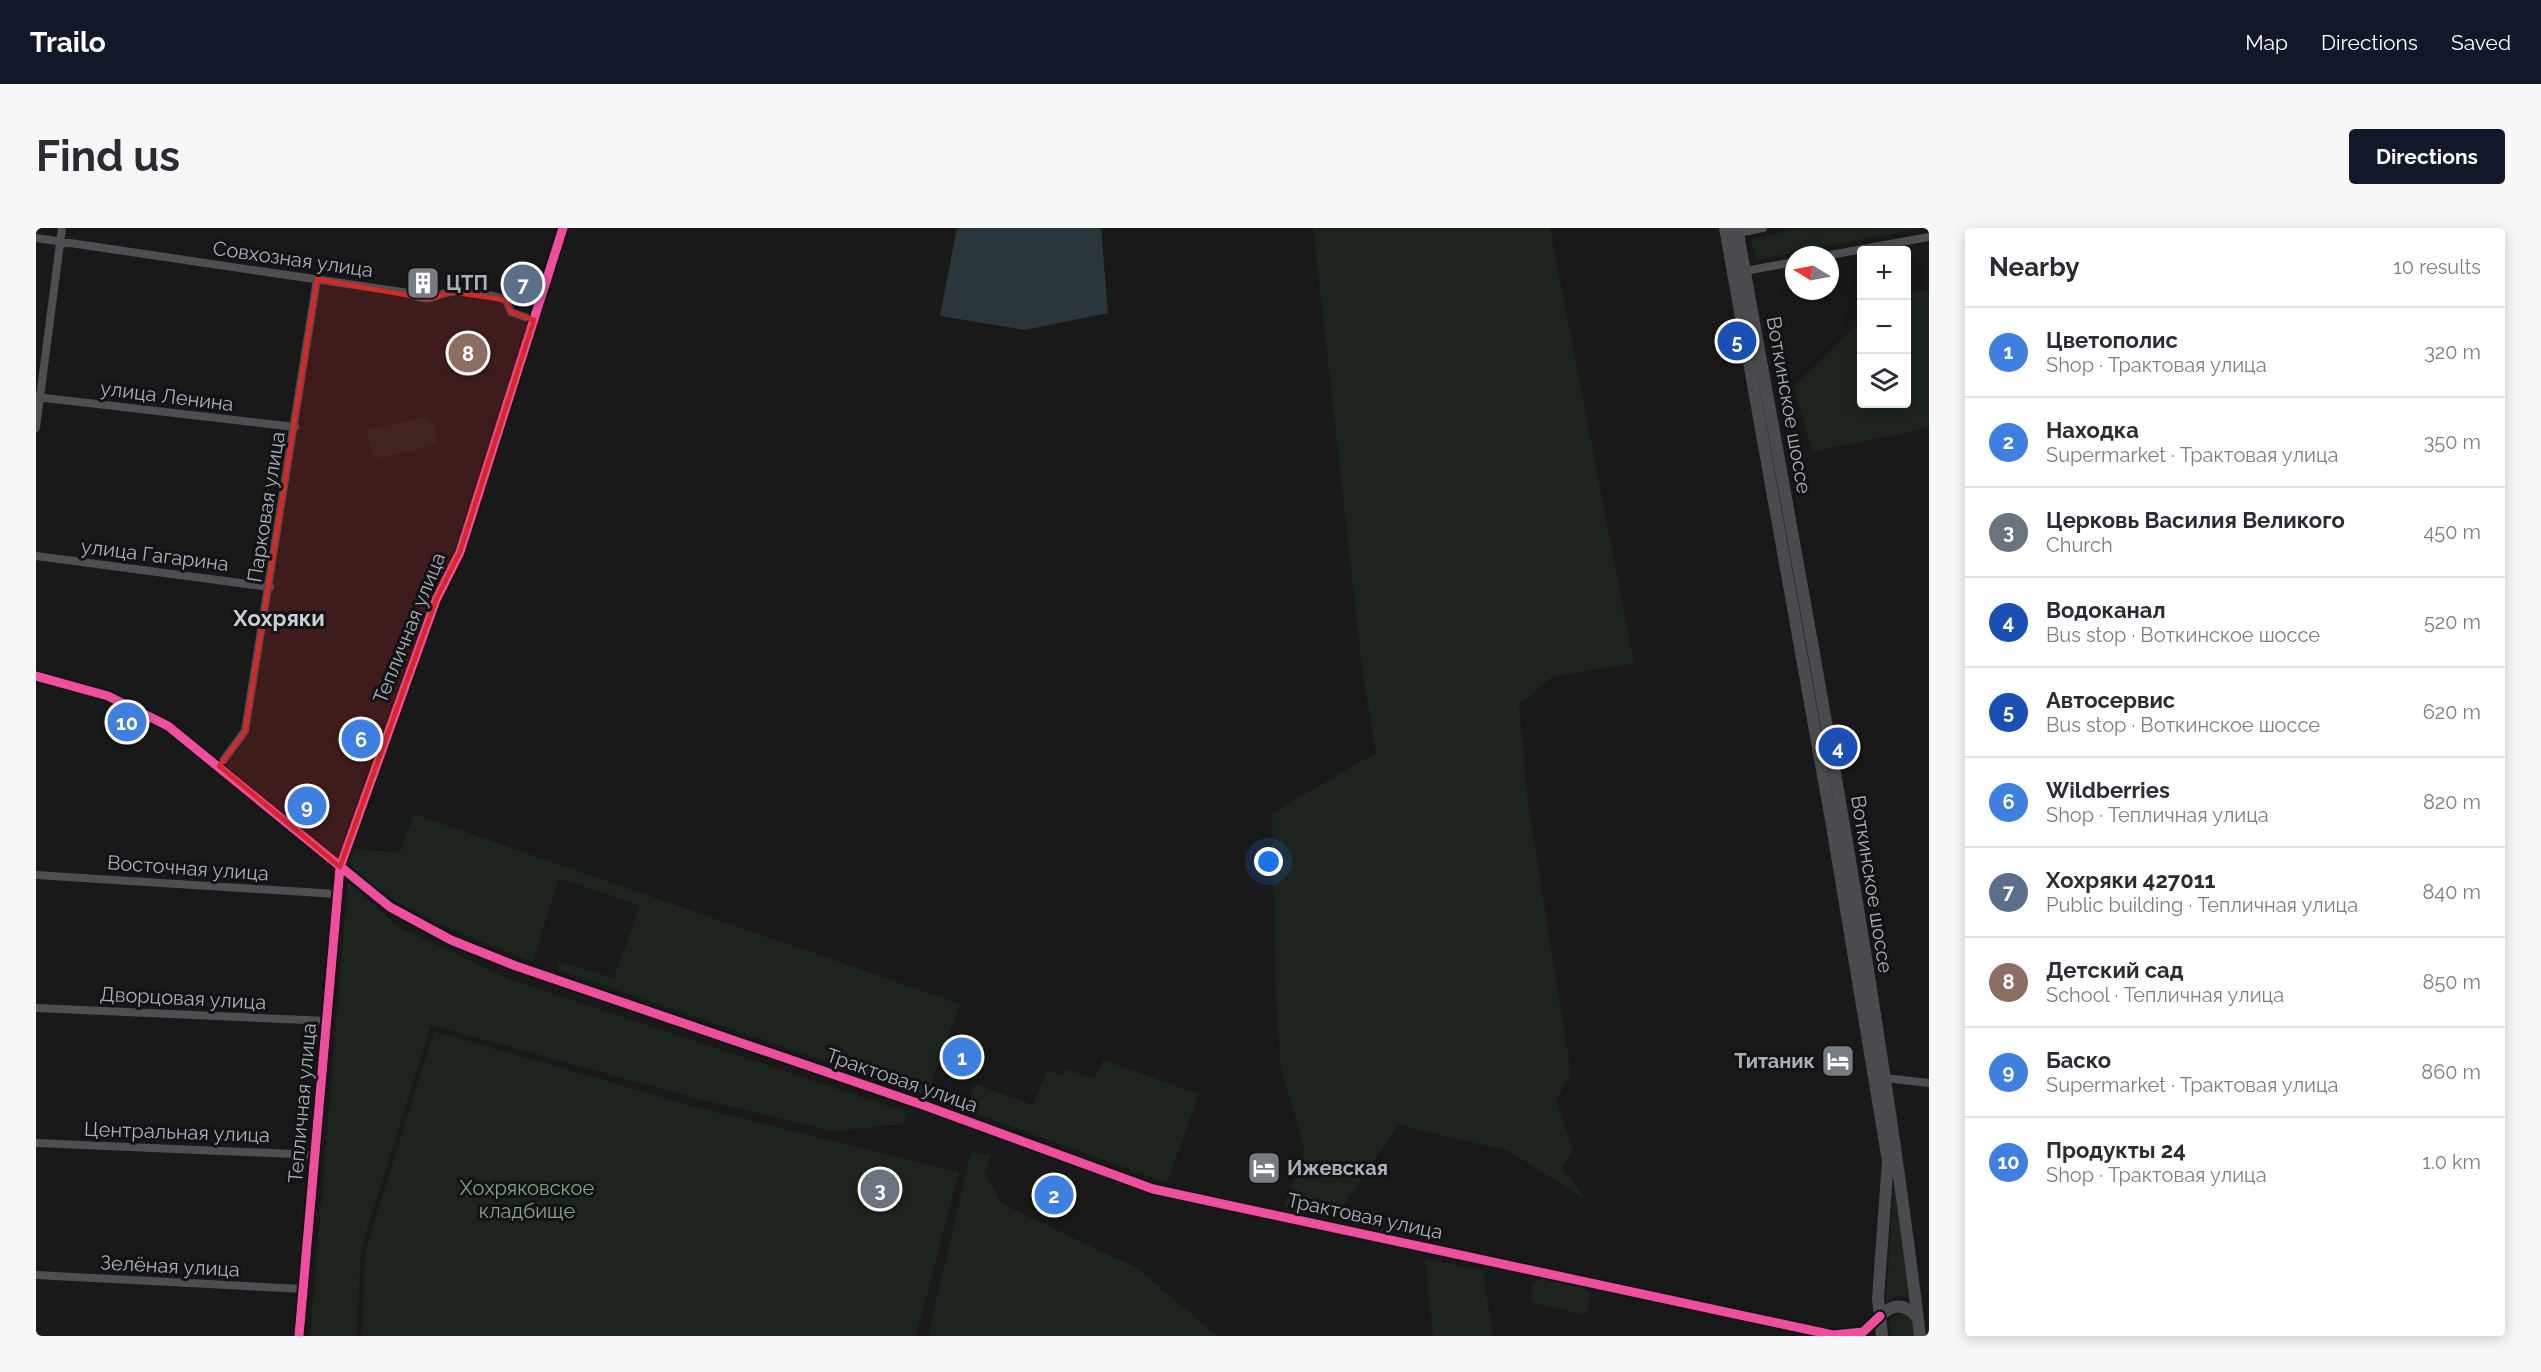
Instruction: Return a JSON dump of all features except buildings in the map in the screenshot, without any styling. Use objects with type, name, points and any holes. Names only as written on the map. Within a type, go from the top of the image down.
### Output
[{"type":"main road","name":"Воткинское шоссе","points":[[1725,228],[1830,812],[1888,1161],[1878,1298],[1882,1336]]},
{"type":"main road","name":"Воткинское шоссе","points":[[1738,230],[1830,749],[1885,1078],[1898,1157],[1920,1336]]},
{"type":"main road","points":[[1880,1316],[1889,1307],[1900,1305],[1911,1310],[1918,1318]]},
{"type":"street","points":[[36,428],[38,397],[62,228]]},
{"type":"street","name":"Тепличная улица","points":[[299,1336],[328,1021],[339,867],[436,600],[460,552],[563,228]]},
{"type":"street","points":[[1738,230],[1764,228]]},
{"type":"street","points":[[1839,253],[1929,237]]},
{"type":"street","name":"Совхозная улица","points":[[36,238],[410,293],[428,299],[450,292],[496,296],[506,300],[512,312],[534,320]]},
{"type":"street","points":[[1745,272],[1785,264]]},
{"type":"street","name":"Парковая улица","points":[[219,766],[245,732],[270,587],[317,279]]},
{"type":"street","name":"улица Ленина","points":[[38,397],[295,427]]},
{"type":"street","name":"улица Гагарина","points":[[36,556],[270,587]]},
{"type":"street","name":"Трактовая улица","points":[[36,676],[108,696],[168,726],[390,908],[473,949],[944,1113],[1153,1190],[1834,1336],[1863,1332],[1880,1316]]},
{"type":"street","name":"Восточная улица","points":[[36,875],[337,894]]},
{"type":"street","name":"Дворцовая улица","points":[[36,1008],[328,1021]]},
{"type":"street","points":[[1885,1078],[1929,1083]]},
{"type":"street","name":"Центральная улица","points":[[36,1143],[316,1155]]},
{"type":"street","name":"Зелёная улица","points":[[36,1275],[303,1289]]},
{"type":"highlighted area","points":[[317,279],[428,299],[450,292],[506,300],[511,312],[534,320],[460,552],[436,600],[340,867],[219,766],[245,731]]},
{"type":"green space","points":[[1313,228],[1550,228],[1634,663],[1552,677],[1519,705],[1528,802],[1569,1060],[1570,1076],[1556,1100],[1573,1149],[1562,1169],[1574,1182],[1584,1199],[1509,1151],[1398,1125],[1342,1207],[1284,1206],[1305,1150],[1281,1069],[1275,981],[1272,813],[1376,753],[1363,675]]},
{"type":"green space","points":[[1802,228],[1923,228],[1829,246],[1785,246],[1785,254],[1756,260],[1751,239]]},
{"type":"green space","points":[[1929,290],[1929,428],[1812,452],[1794,386],[1857,324],[1857,408],[1911,408],[1911,292]]},
{"type":"green space","points":[[426,417],[434,423],[437,440],[433,446],[379,458],[372,455],[367,436],[369,429]]},
{"type":"green space","points":[[414,814],[960,1004],[927,1096],[558,970],[558,961],[614,978],[640,906],[559,878],[533,962],[445,927],[371,888],[347,861],[352,848],[399,853]]},
{"type":"green space","points":[[348,881],[398,927],[512,980],[906,1112],[904,1124],[832,1131],[698,1099],[431,1025],[361,1249],[357,1336],[310,1336]]},
{"type":"green space","name":"Хохряковское кладбище","points":[[434,1031],[696,1107],[959,1172],[916,1336],[361,1336],[366,1249]]},
{"type":"green space","points":[[1103,1060],[1199,1094],[1167,1183],[966,1110],[975,1084],[1033,1105],[1047,1071],[1063,1075],[1066,1069],[1095,1079]]},
{"type":"green space","points":[[971,1152],[991,1155],[985,1173],[1002,1204],[1137,1268],[1217,1336],[928,1336]]},
{"type":"green space","points":[[1894,1177],[1911,1299],[1900,1295],[1886,1301]]},
{"type":"green space","points":[[1425,1259],[1483,1270],[1493,1336],[1433,1336]]},
{"type":"green space","points":[[1541,1277],[1585,1287],[1591,1295],[1588,1310],[1582,1314],[1531,1302],[1532,1285]]},
{"type":"green space","points":[[1903,1312],[1915,1319],[1917,1336],[1890,1336],[1889,1323],[1893,1316]]},
{"type":"shaded area","points":[[957,228],[1101,228],[1108,313],[1025,330],[940,316]]},
{"type":"cycle path","points":[[299,1336],[340,867],[436,600],[460,552],[563,228]]},
{"type":"cycle path","points":[[36,676],[108,696],[168,726],[390,907],[451,940],[516,966],[923,1105],[1153,1189],[1833,1335],[1863,1332],[1880,1316]]},
{"type":"place","name":"ЦТП","points":[[423,283]]},
{"type":"place","name":"Хохряки 427011","points":[[523,284]]},
{"type":"place","name":"Автосервис","points":[[1737,341]]},
{"type":"place","name":"Детский сад","points":[[468,353]]},
{"type":"place","name":"Продукты 24","points":[[127,722]]},
{"type":"place","name":"Wildberries","points":[[361,739]]},
{"type":"place","name":"Водоканал","points":[[1838,747]]},
{"type":"place","name":"Баско","points":[[307,806]]},
{"type":"place","name":"Цветополис","points":[[962,1057]]},
{"type":"place","name":"Титаник","points":[[1838,1061]]},
{"type":"place","name":"Ижевская","points":[[1264,1168]]},
{"type":"place","name":"Церковь Василия Великого","points":[[880,1189]]},
{"type":"place","name":"Находка","points":[[1054,1195]]},
{"type":"district","name":"Хохряки","points":[[279,618]]}]
